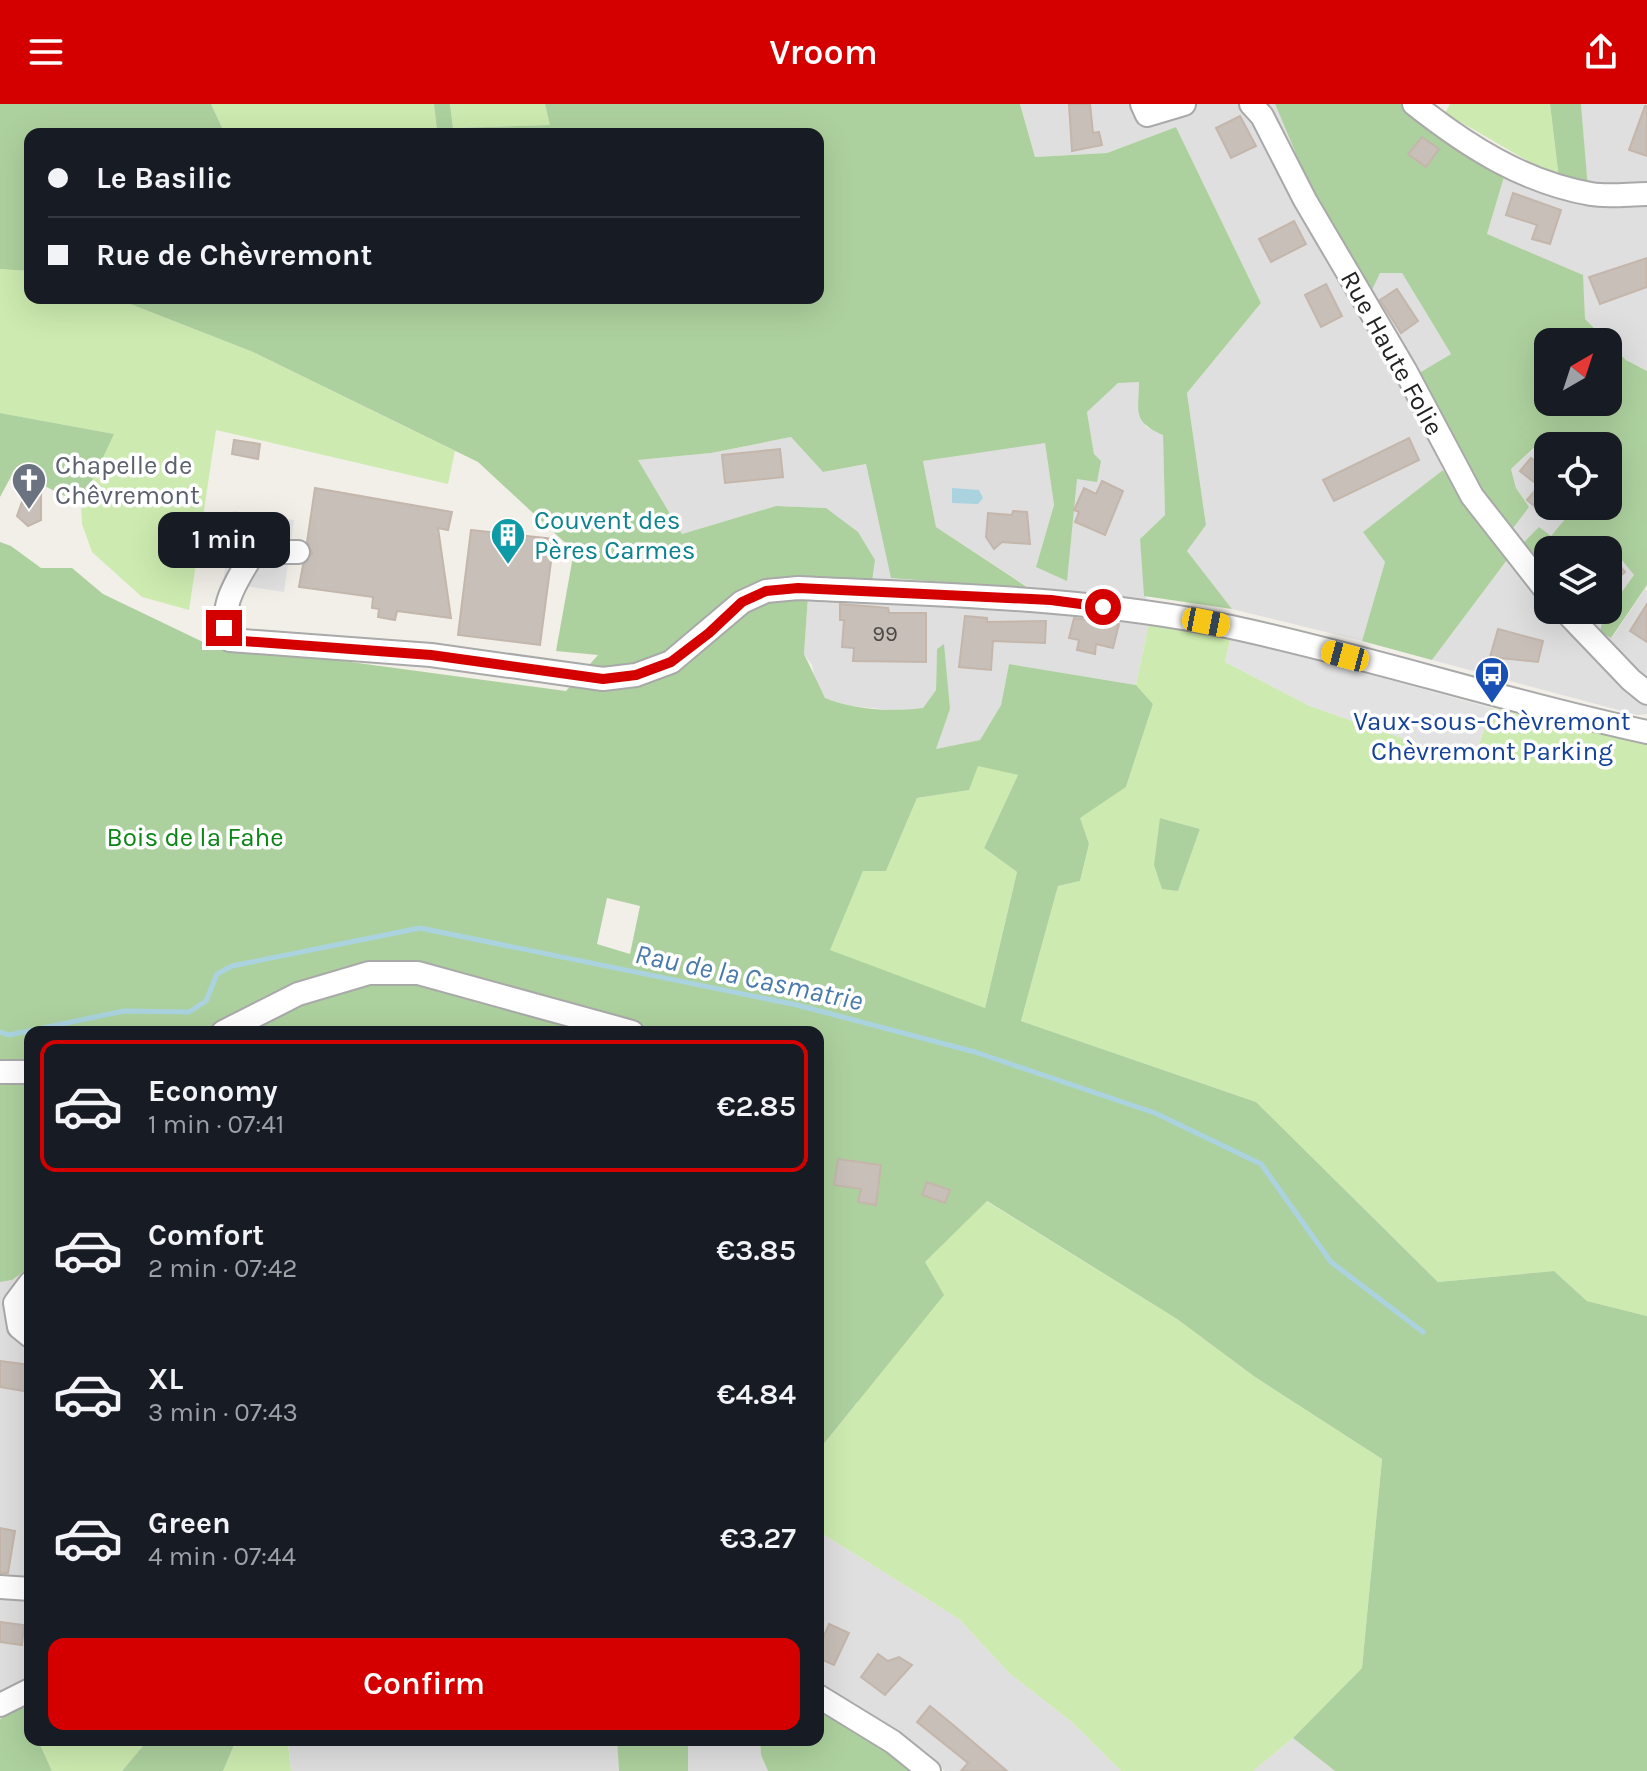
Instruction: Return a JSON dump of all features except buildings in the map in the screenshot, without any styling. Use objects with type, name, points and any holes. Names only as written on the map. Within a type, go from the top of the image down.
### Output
[{"type":"street","points":[[1142,104],[1147,115],[1184,104]]},
{"type":"street","name":"Rue Haute Folie","points":[[1251,104],[1262,116],[1305,200],[1405,370],[1472,496],[1534,575]]},
{"type":"street","points":[[1414,104],[1460,140],[1515,170],[1594,195],[1647,194]]},
{"type":"street","points":[[298,552],[254,552],[229,593],[224,628],[230,640],[431,655],[603,679],[636,675],[671,662],[742,602],[766,591],[798,588],[1051,600],[1232,627],[1557,713],[1647,732]]},
{"type":"street","points":[[1577,624],[1647,693]]},
{"type":"street","points":[[235,1026],[298,994],[369,973],[418,973],[610,1026]]},
{"type":"street","points":[[0,1072],[24,1072]]},
{"type":"street","points":[[24,1288],[8,1302],[19,1327],[24,1331]]},
{"type":"street","points":[[0,1587],[24,1589]]},
{"type":"street","points":[[0,1705],[24,1693]]},
{"type":"street","points":[[824,1700],[893,1742],[929,1771]]},
{"type":"shaded area","points":[[1020,104],[1275,104],[1316,200],[1370,291],[1380,273],[1402,273],[1451,354],[1411,379],[1443,470],[1364,532],[1385,562],[1362,641],[1232,609],[1187,551],[1206,525],[1187,393],[1261,303],[1176,127],[1107,153],[1035,157]]},
{"type":"shaded area","points":[[1581,104],[1647,104],[1647,371],[1622,356],[1622,328],[1594,328],[1487,234],[1504,177],[1588,200]]},
{"type":"shaded area","points":[[1118,382],[1140,382],[1146,427],[1163,434],[1165,515],[1140,539],[1149,623],[1136,685],[1009,664],[1001,705],[980,740],[935,750],[950,709],[937,650],[936,690],[923,708],[902,711],[841,705],[825,698],[817,687],[812,665],[804,654],[808,595],[826,508],[776,506],[682,534],[637,460],[711,453],[791,437],[823,472],[866,464],[892,578],[1028,587],[936,527],[923,461],[1045,442],[1054,505],[1036,567],[1077,479],[1094,454],[1087,412]]},
{"type":"shaded area","points":[[1534,448],[1534,520],[1565,520],[1552,536],[1534,536],[1534,544],[1514,552],[1505,539],[1529,507],[1516,488],[1511,469]]},
{"type":"shaded area","points":[[233,511],[294,520],[284,592],[223,583]]},
{"type":"shaded area","points":[[1507,560],[1534,593],[1534,624],[1563,624],[1647,701],[1647,714],[1637,715],[1432,660]]},
{"type":"shaded area","points":[[1622,560],[1634,575],[1622,592]]},
{"type":"shaded area","points":[[1645,589],[1647,687],[1578,626],[1606,624],[1612,638]]},
{"type":"shaded area","points":[[1231,636],[1491,708],[1473,763],[1310,706],[1225,662]]},
{"type":"shaded area","points":[[24,1271],[24,1694],[0,1704],[0,1282],[12,1280]]},
{"type":"shaded area","points":[[824,1535],[959,1619],[1009,1673],[1073,1723],[1121,1771],[945,1771],[874,1716],[824,1689]]},
{"type":"shaded area","points":[[1293,1738],[1335,1771],[1253,1771]]},
{"type":"shaded area","points":[[289,1746],[617,1746],[619,1771],[291,1771]]},
{"type":"shaded area","points":[[688,1746],[760,1746],[768,1771],[688,1771]]},
{"type":"green space","points":[[0,104],[211,104],[222,128],[24,128],[24,271],[0,269]]},
{"type":"green space","points":[[211,104],[434,104],[438,128],[222,128]]},
{"type":"green space","name":"Bois de la Fahe","points":[[434,104],[450,104],[453,128],[437,128]]},
{"type":"green space","points":[[450,104],[545,104],[551,125],[453,128]]},
{"type":"green space","name":"Bois de la Fahe","points":[[545,104],[1020,104],[1035,157],[1107,153],[1176,127],[1261,303],[1187,393],[1206,525],[1187,551],[1232,609],[1144,596],[1140,539],[1165,515],[1163,435],[1141,420],[1139,382],[1118,383],[1087,412],[1094,454],[1101,461],[1097,482],[1077,479],[1067,581],[1036,567],[1054,505],[1045,443],[923,461],[936,527],[1030,589],[891,578],[866,464],[823,472],[791,437],[711,453],[638,460],[682,534],[776,506],[826,508],[858,532],[875,560],[870,595],[808,596],[804,654],[825,698],[873,709],[923,708],[936,690],[937,649],[944,644],[950,709],[936,749],[980,740],[1001,705],[1009,664],[1136,685],[1153,704],[1126,787],[1080,818],[1089,844],[1080,881],[1058,886],[1021,1021],[1256,1102],[1438,1282],[1554,1271],[1587,1301],[1647,1316],[1647,1771],[1335,1771],[1293,1738],[1362,1668],[1382,1459],[1255,1377],[1177,1319],[987,1201],[925,1262],[944,1295],[824,1444],[824,1026],[24,1026],[24,1271],[12,1280],[0,1282],[0,542],[11,546],[41,568],[72,568],[103,594],[203,642],[566,691],[598,655],[556,651],[574,551],[478,462],[253,352],[130,304],[824,304],[824,128],[453,128],[550,125]],"holes":[[[978,766],[1018,775],[984,848],[1017,872],[985,1008],[830,950],[863,871],[886,871],[917,798],[969,790]],[[607,898],[640,906],[630,954],[597,944]]]},
{"type":"green space","points":[[1275,104],[1402,104],[1504,177],[1487,234],[1583,275],[1585,319],[1594,328],[1534,328],[1534,416],[1622,416],[1622,356],[1647,371],[1647,585],[1622,622],[1622,592],[1634,575],[1622,560],[1622,536],[1551,536],[1564,520],[1622,520],[1622,432],[1534,432],[1534,448],[1511,469],[1516,488],[1529,507],[1505,539],[1411,378],[1451,354],[1402,273],[1380,273],[1371,292],[1316,201]]},
{"type":"green space","points":[[1450,104],[1550,104],[1559,179],[1445,113]]},
{"type":"green space","points":[[1550,104],[1581,104],[1588,189],[1559,179]]},
{"type":"green space","points":[[0,269],[24,271],[24,304],[130,304],[253,352],[455,451],[448,484],[216,430],[189,610],[142,597],[92,552],[82,524],[81,504],[113,434],[0,413]]},
{"type":"green space","points":[[0,413],[114,434],[81,504],[14,471],[0,497]]},
{"type":"green space","points":[[1443,470],[1507,560],[1432,660],[1362,641],[1385,562],[1363,532]]},
{"type":"green space","points":[[1539,527],[1551,536],[1534,536],[1534,575],[1514,552]]},
{"type":"green space","points":[[1149,623],[1231,636],[1225,662],[1310,706],[1473,763],[1491,708],[1647,744],[1647,1316],[1587,1301],[1554,1271],[1438,1282],[1256,1102],[1021,1021],[1058,886],[1080,881],[1089,844],[1079,818],[1126,787],[1153,704],[1136,685]],"holes":[[[1160,818],[1200,829],[1178,891]]]},
{"type":"green space","points":[[1602,624],[1621,624],[1611,638],[1600,632]]},
{"type":"green space","points":[[977,765],[1018,775],[984,848],[1017,872],[985,1008],[829,951],[863,871],[886,871],[917,798],[968,790]]},
{"type":"green space","points":[[1160,818],[1200,829],[1178,891],[1162,889],[1154,865]]},
{"type":"green space","points":[[986,1201],[1177,1319],[1255,1377],[1382,1459],[1362,1668],[1293,1738],[1253,1771],[1121,1771],[1073,1723],[1009,1673],[959,1619],[824,1535],[824,1444],[857,1403],[925,1262]]},
{"type":"green space","points":[[24,1707],[24,1746],[41,1746],[52,1771],[0,1771],[0,1719]]},
{"type":"green space","points":[[824,1710],[915,1771],[768,1771],[760,1746],[824,1746]]},
{"type":"green space","points":[[41,1746],[143,1746],[122,1771],[52,1771]]},
{"type":"green space","points":[[143,1746],[234,1746],[223,1771],[122,1771]]},
{"type":"green space","points":[[234,1746],[288,1746],[291,1771],[223,1771]]},
{"type":"green space","points":[[617,1746],[688,1746],[688,1771],[619,1771]]},
{"type":"water","points":[[952,488],[979,490],[983,498],[978,504],[952,503]]},
{"type":"waterway","name":"Rau de la Casmatrie","points":[[52,1026],[124,1011],[189,1012],[206,1001],[217,974],[232,966],[420,928],[797,1005],[975,1052],[1155,1113],[1261,1164],[1331,1262],[1423,1332]]},
{"type":"waterway","name":"Rau de la Casmatrie","points":[[0,1032],[9,1035],[24,1032]]},
{"type":"place","name":"Chapelle de Chêvremont","points":[[29,511]]},
{"type":"place","name":"Couvent des Pères Carmes","points":[[508,566]]},
{"type":"place","name":"Vaux-sous-Chèvremont Chèvremont Parking","points":[[1492,705]]},
{"type":"route","points":[[224,628],[230,640],[431,655],[603,679],[636,675],[671,662],[742,602],[766,591],[798,588],[1051,600],[1103,607]]}]
